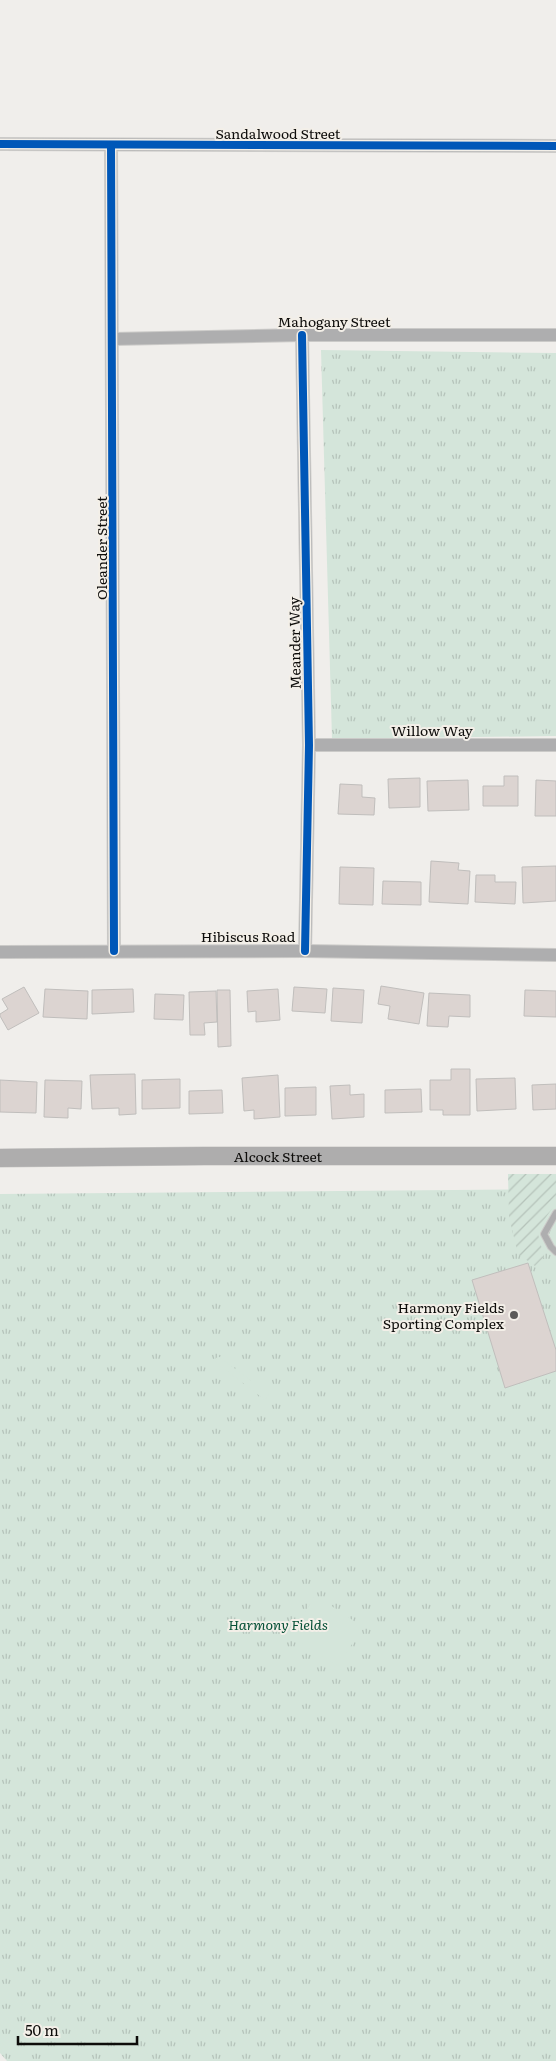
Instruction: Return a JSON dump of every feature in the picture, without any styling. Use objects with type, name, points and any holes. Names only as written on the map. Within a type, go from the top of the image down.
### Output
[{"type":"main road","name":"Alcock Street","points":[[0,1158],[556,1156]]},
{"type":"street","name":"Sandalwood Street","points":[[0,144],[556,146]]},
{"type":"street","name":"Oleander Street","points":[[111,145],[114,951]]},
{"type":"street","name":"Mahogany Street","points":[[113,338],[302,335],[556,335]]},
{"type":"street","name":"Meander Way","points":[[302,335],[309,745],[305,951]]},
{"type":"street","name":"Willow Way","points":[[309,745],[556,745]]},
{"type":"street","name":"Hibiscus Road","points":[[0,952],[305,951],[556,954]]},
{"type":"lane","points":[[556,1213],[544,1234],[556,1252]]},
{"type":"green space","points":[[321,350],[556,353],[556,736],[332,739]]},
{"type":"green space","points":[[508,1174],[556,1174],[556,1203],[537,1230],[544,1257],[535,1266],[518,1254],[509,1217]]},
{"type":"green space","name":"Harmony Fields","points":[[556,1189],[556,2061],[7,2061],[0,2053],[0,1194]]},
{"type":"green space","points":[[218,1356],[269,1394],[265,1400],[214,1361]]},
{"type":"green space","points":[[519,1569],[556,1595],[556,1605],[515,1575]]},
{"type":"green space","points":[[315,1595],[363,1627],[338,1666],[291,1637]]},
{"type":"building","points":[[504,776],[518,776],[518,806],[483,806],[483,786],[504,786]]},
{"type":"building","points":[[420,778],[420,807],[389,808],[388,779]]},
{"type":"building","points":[[468,780],[469,810],[428,811],[427,781]]},
{"type":"building","points":[[536,780],[556,781],[556,816],[535,816]]},
{"type":"building","points":[[340,784],[362,785],[362,797],[375,798],[374,815],[338,814]]},
{"type":"building","points":[[431,861],[459,863],[458,870],[470,871],[468,904],[429,902]]},
{"type":"building","points":[[556,866],[556,901],[523,903],[522,867]]},
{"type":"building","points":[[340,867],[374,868],[373,905],[339,904]]},
{"type":"building","points":[[476,875],[495,875],[495,882],[516,882],[515,904],[475,902]]},
{"type":"building","points":[[383,881],[421,882],[421,905],[382,904]]},
{"type":"building","points":[[381,986],[424,993],[419,1024],[388,1019],[390,1006],[378,1004]]},
{"type":"building","points":[[24,987],[39,1013],[8,1030],[0,1016],[0,1014],[8,1009],[2,999]]},
{"type":"building","points":[[294,987],[327,989],[325,1013],[292,1011]]},
{"type":"building","points":[[333,988],[364,990],[362,1023],[331,1021]]},
{"type":"building","points":[[45,989],[88,991],[87,1019],[43,1017]]},
{"type":"building","points":[[133,989],[134,1012],[92,1014],[92,990]]},
{"type":"building","points":[[278,989],[280,1020],[256,1022],[256,1011],[248,1012],[247,991]]},
{"type":"building","points":[[217,990],[230,990],[231,1046],[218,1047]]},
{"type":"building","points":[[525,990],[556,991],[556,1017],[524,1016]]},
{"type":"building","points":[[216,991],[217,1022],[204,1023],[205,1035],[190,1035],[189,992]]},
{"type":"building","points":[[429,993],[470,995],[470,1017],[449,1016],[448,1027],[427,1026]]},
{"type":"building","points":[[155,994],[184,995],[183,1020],[154,1019]]},
{"type":"building","points":[[451,1069],[470,1069],[470,1115],[443,1115],[443,1110],[430,1110],[430,1080],[451,1080]]},
{"type":"building","points":[[135,1074],[136,1114],[119,1115],[119,1108],[92,1109],[90,1075]]},
{"type":"building","points":[[278,1075],[280,1117],[254,1119],[254,1110],[244,1111],[242,1078]]},
{"type":"building","points":[[515,1078],[516,1109],[477,1111],[476,1079]]},
{"type":"building","points":[[180,1079],[180,1108],[142,1109],[142,1080]]},
{"type":"building","points":[[0,1080],[37,1082],[36,1113],[0,1112]]},
{"type":"building","points":[[45,1080],[82,1081],[81,1109],[68,1108],[68,1118],[44,1117]]},
{"type":"building","points":[[556,1084],[556,1109],[533,1110],[532,1085]]},
{"type":"building","points":[[350,1085],[350,1095],[364,1094],[364,1117],[332,1119],[330,1086]]},
{"type":"building","points":[[316,1087],[316,1115],[285,1116],[285,1088]]},
{"type":"building","points":[[421,1089],[422,1112],[385,1113],[385,1090]]},
{"type":"building","points":[[222,1090],[223,1113],[189,1114],[189,1091]]},
{"type":"building","name":"Harmony Fields Sporting Complex","points":[[528,1263],[556,1350],[556,1371],[505,1388],[472,1280]]},
{"type":"cycle path","points":[[0,144],[556,146]]},
{"type":"cycle path","points":[[111,145],[114,951]]},
{"type":"cycle path","points":[[302,335],[309,745],[305,951]]},
{"type":"place","name":"Harmony Fields Sporting Complex","points":[[514,1315]]}]
